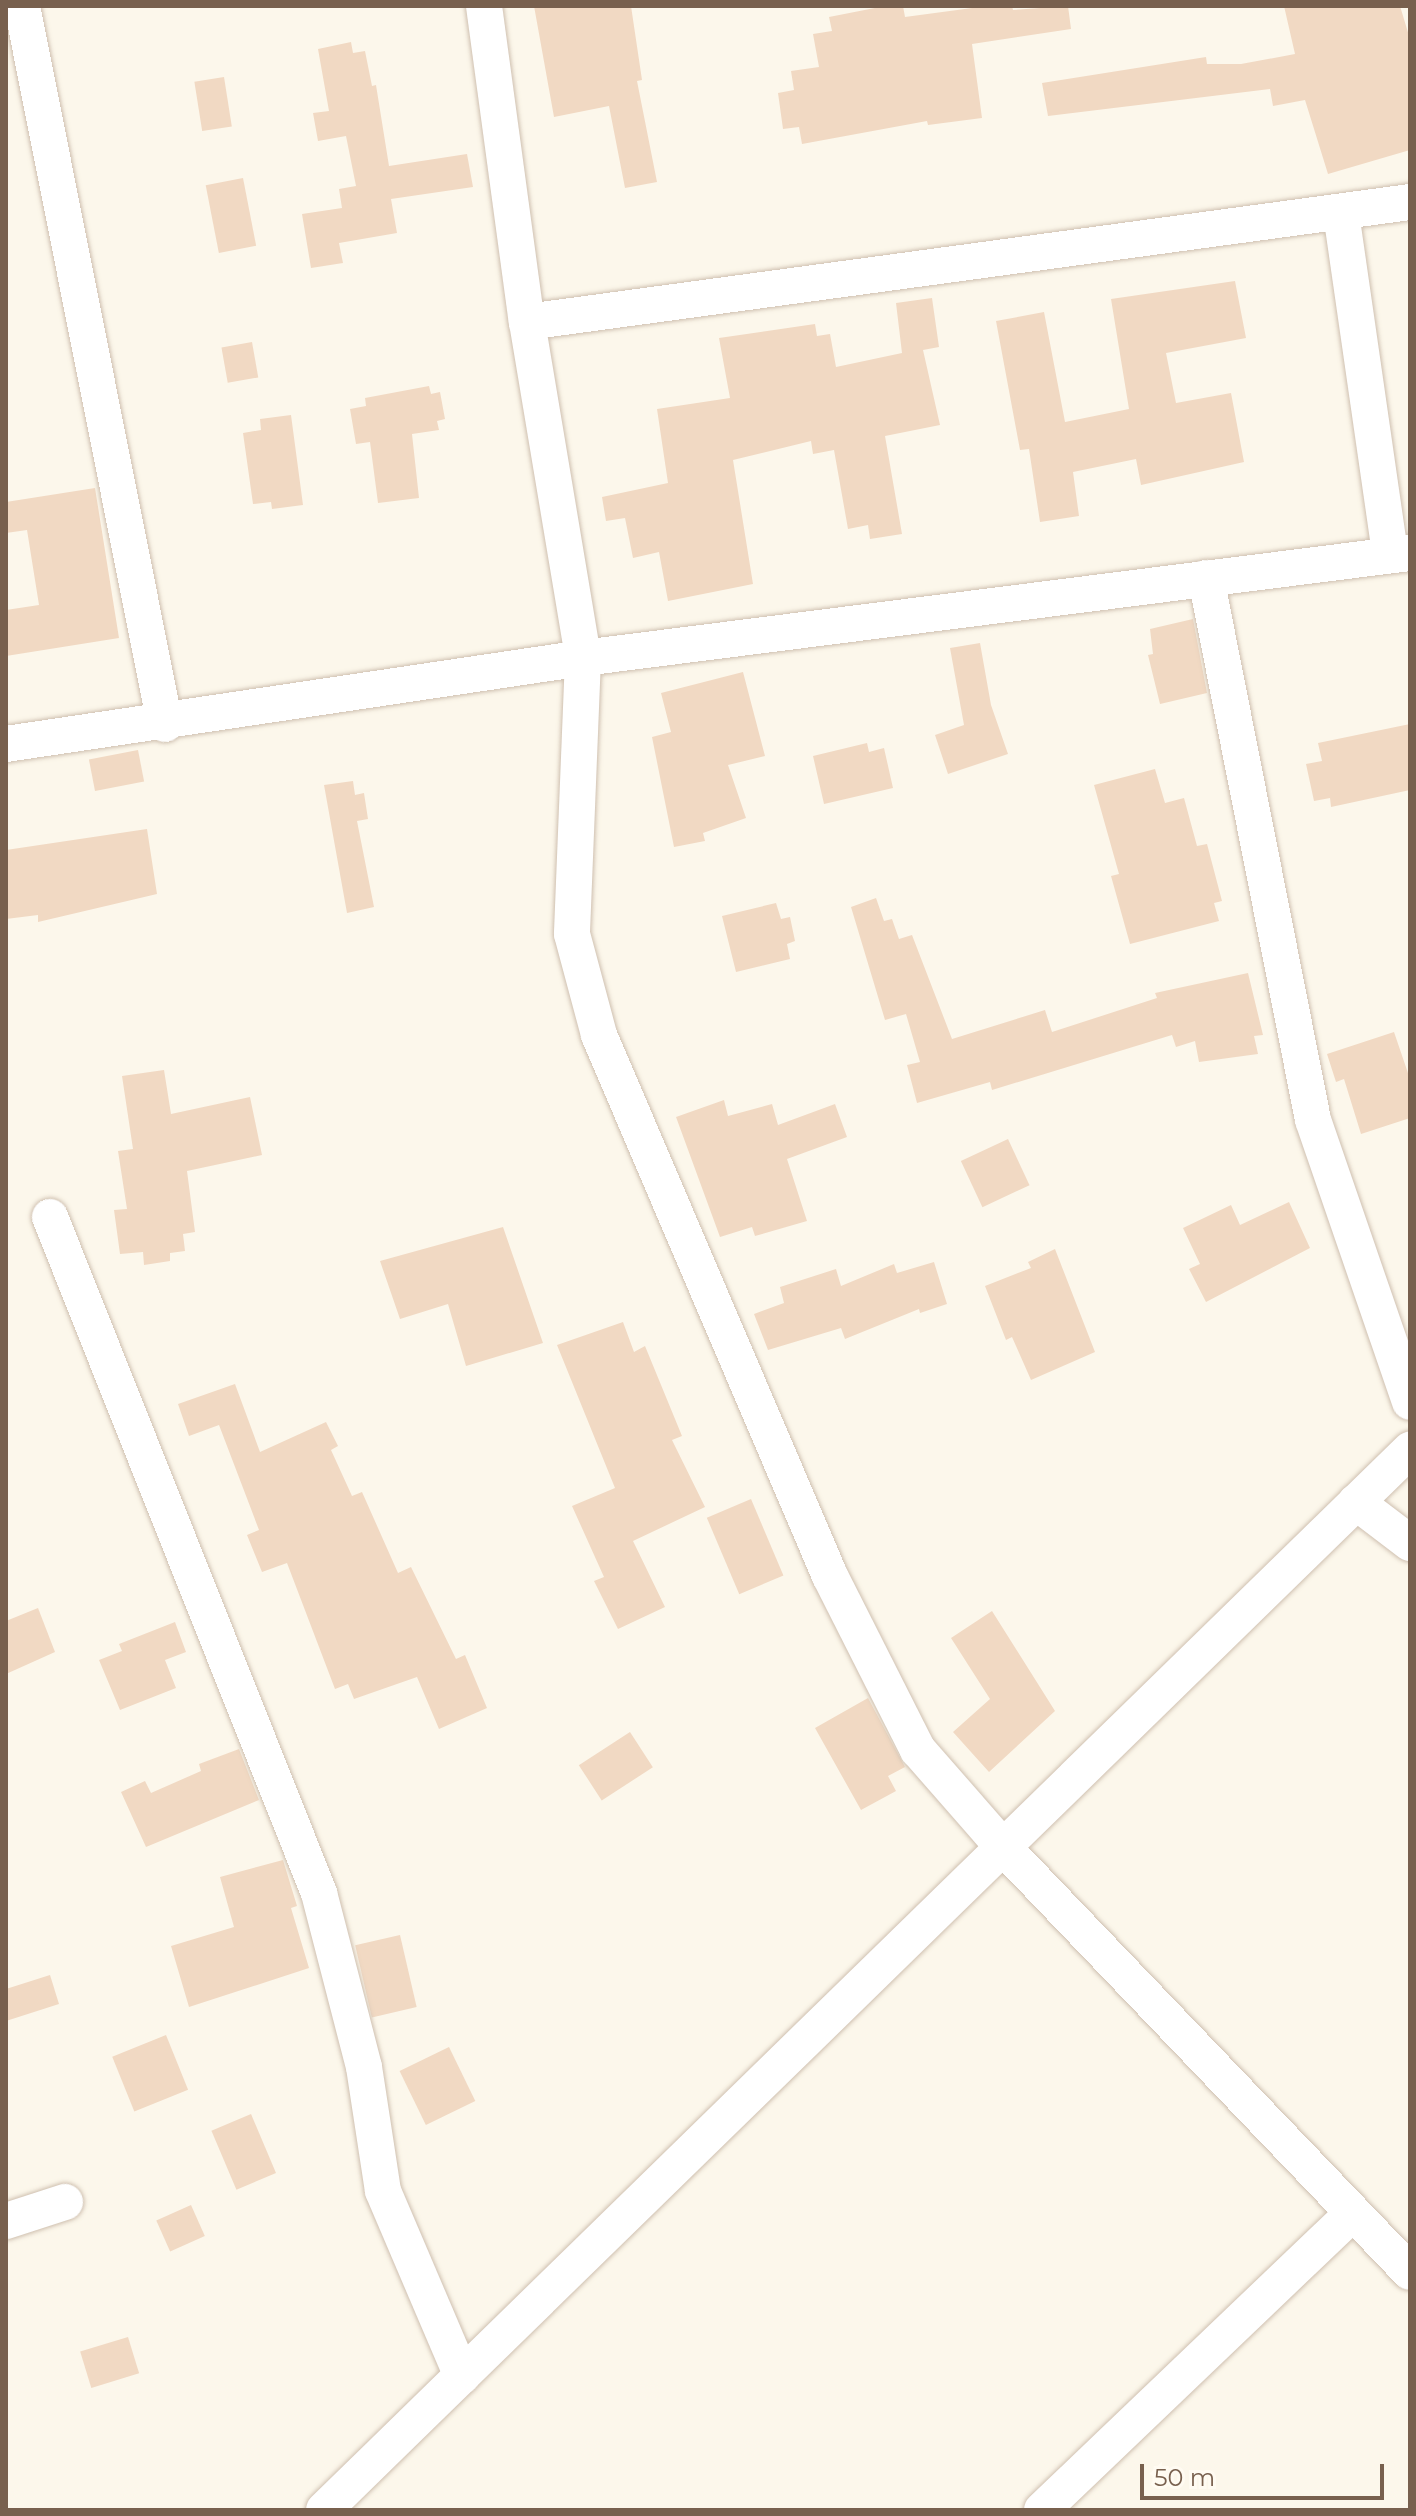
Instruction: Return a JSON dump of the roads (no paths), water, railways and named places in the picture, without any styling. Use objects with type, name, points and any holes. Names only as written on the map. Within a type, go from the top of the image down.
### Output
[{"type":"street","points":[[22,6],[165,724]]},
{"type":"street","points":[[484,6],[527,322],[583,658],[572,934],[599,1035],[830,1576],[918,1750],[1003,1847],[1410,2272]]},
{"type":"street","points":[[527,322],[1410,202]]},
{"type":"street","points":[[6,744],[165,724],[583,658],[1400,554],[1341,213]]},
{"type":"street","points":[[1206,578],[1313,1120],[1410,1402]]},
{"type":"street","points":[[50,1217],[319,1893],[364,2067],[383,2191],[462,2376]]},
{"type":"street","points":[[324,2510],[1410,1450]]},
{"type":"street","points":[[1356,1502],[1410,1543]]},
{"type":"street","points":[[6,2221],[65,2202]]},
{"type":"street","points":[[1042,2510],[1353,2213]]}]
